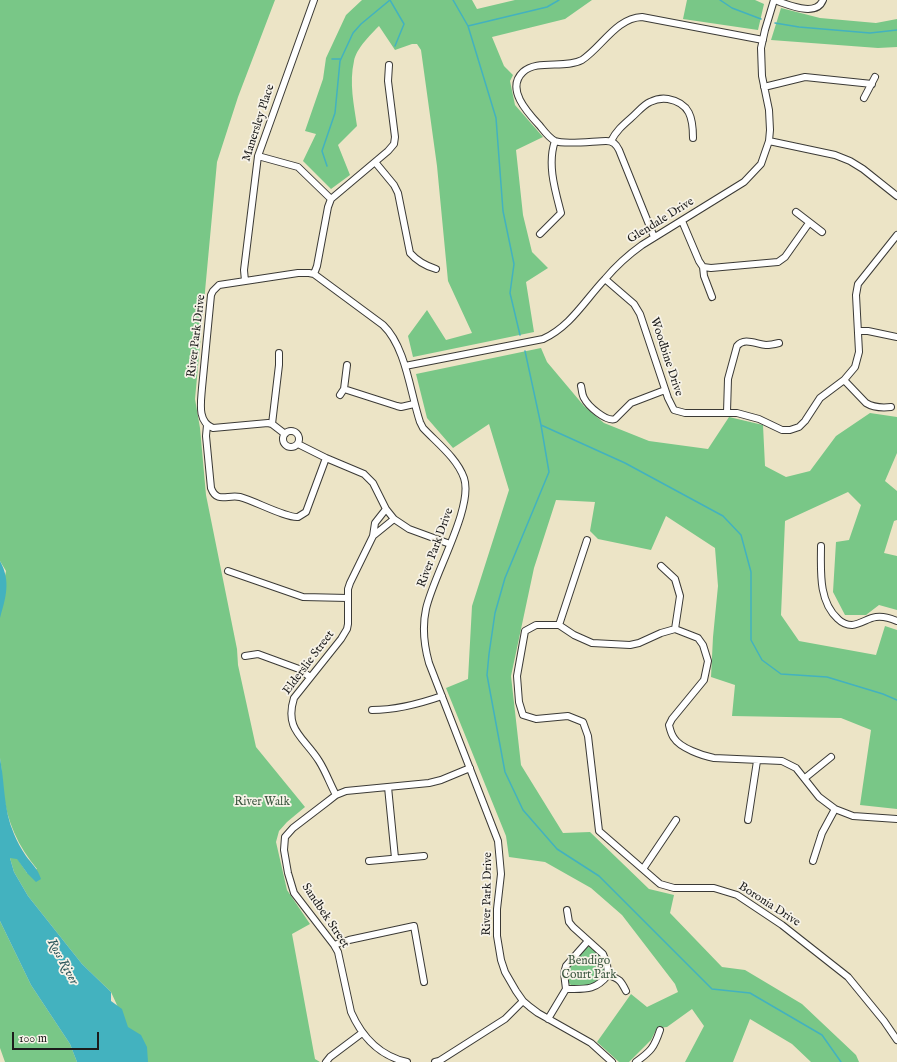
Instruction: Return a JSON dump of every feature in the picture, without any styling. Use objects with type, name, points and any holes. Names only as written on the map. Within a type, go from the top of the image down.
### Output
[{"type":"street","name":"Manersley Place","points":[[245,281],[244,270],[258,156],[314,0]]},
{"type":"street","points":[[774,0],[809,10],[819,6],[822,0]]},
{"type":"street","name":"Glendale Drive","points":[[405,366],[552,335],[566,325],[605,279],[627,256],[654,237],[744,182],[761,164],[769,141],[770,120],[761,58],[762,40],[774,0]]},
{"type":"street","points":[[611,141],[563,143],[555,141],[548,136],[521,103],[517,83],[521,74],[528,68],[568,64],[581,60],[622,24],[637,17],[762,40]]},
{"type":"street","points":[[314,274],[331,199],[388,151],[395,141],[388,81],[389,65]]},
{"type":"street","points":[[764,87],[805,77],[872,84]]},
{"type":"street","points":[[864,98],[875,77]]},
{"type":"street","points":[[611,141],[616,132],[647,103],[660,99],[677,100],[685,106],[690,114],[694,138]]},
{"type":"street","points":[[540,234],[561,213],[554,184],[552,166],[552,154],[555,141]]},
{"type":"street","points":[[611,141],[619,150],[654,237]]},
{"type":"street","points":[[769,141],[835,156],[850,161],[863,169],[897,196]]},
{"type":"street","points":[[258,156],[298,167],[331,199]]},
{"type":"street","points":[[375,162],[394,185],[398,193],[410,253],[425,265],[436,269]]},
{"type":"street","points":[[796,212],[822,232]]},
{"type":"street","points":[[682,221],[703,267],[704,276],[712,297]]},
{"type":"street","points":[[703,267],[711,268],[778,262],[785,257],[809,223]]},
{"type":"street","name":"Woodbine Drive","points":[[605,279],[634,304],[640,314],[670,405],[674,410],[679,412],[727,412],[752,416],[782,430],[795,429],[802,425],[820,398],[844,380],[853,370],[858,361],[859,352],[856,295],[858,284],[897,235]]},
{"type":"street","name":"River Park Drive","points":[[326,458],[306,512],[298,517],[288,516],[240,497],[218,497],[215,495],[211,488],[206,436],[207,425],[203,420],[201,400],[212,291],[219,285],[304,273],[314,274],[390,331],[399,347],[420,422],[423,428],[454,461],[464,479],[466,489],[465,500],[450,544],[430,594],[424,622],[424,634],[426,652],[498,841],[501,874],[496,922],[501,960],[510,982],[523,1001],[538,1013],[591,1043],[612,1062]]},
{"type":"street","points":[[858,331],[868,331],[897,337]]},
{"type":"street","points":[[727,412],[728,379],[737,346],[744,341],[765,345],[779,343]]},
{"type":"street","points":[[272,424],[279,353]]},
{"type":"street","points":[[340,395],[344,389],[346,365]]},
{"type":"street","points":[[844,380],[866,403],[876,407],[891,407]]},
{"type":"street","points":[[581,386],[584,398],[587,402],[604,417],[612,420],[615,419],[631,403],[665,390]]},
{"type":"street","points":[[344,389],[397,406],[414,404]]},
{"type":"street","points":[[207,425],[216,428],[264,423],[272,424],[285,434]]},
{"type":"street","points":[[285,434],[290,431],[295,432],[299,437],[298,444]]},
{"type":"street","points":[[285,434],[284,441],[288,446],[298,444],[364,474],[372,483],[386,509],[394,519],[409,529],[450,544]]},
{"type":"street","name":"Elderslie Street","points":[[336,795],[321,763],[298,734],[292,722],[291,708],[294,698],[347,629],[350,583],[373,536],[375,523],[386,509]]},
{"type":"street","name":"Elderslie Street","points":[[373,536],[394,519]]},
{"type":"street","points":[[587,540],[559,625],[574,635],[592,643],[630,645],[675,629],[698,638],[703,645],[708,660],[704,680],[672,719],[669,725],[673,738],[682,745],[704,756],[714,758],[782,762],[796,768],[819,797],[835,809],[853,816],[897,819]]},
{"type":"street","points":[[821,546],[822,582],[824,593],[834,616],[848,625],[860,623],[875,617],[886,617],[897,620]]},
{"type":"street","points":[[661,566],[675,579],[680,596],[675,629]]},
{"type":"street","points":[[228,571],[303,597],[348,598]]},
{"type":"street","name":"Boronia Drive","points":[[559,625],[536,625],[525,631],[517,676],[519,702],[523,715],[536,719],[568,716],[583,722],[588,736],[600,831],[660,884],[674,888],[714,888],[737,895],[776,921],[848,977],[884,1021],[897,1040]]},
{"type":"street","points":[[245,656],[258,654],[299,669],[310,677]]},
{"type":"street","points":[[372,710],[416,704],[442,696]]},
{"type":"street","points":[[805,778],[831,757]]},
{"type":"street","points":[[748,820],[757,761]]},
{"type":"street","name":"Sandbek Street","points":[[407,1062],[383,1052],[374,1046],[362,1033],[351,1012],[340,959],[334,945],[294,893],[288,873],[284,850],[285,837],[289,832],[336,795],[355,790],[434,782],[470,768]]},
{"type":"street","points":[[388,787],[395,858]]},
{"type":"street","points":[[813,861],[822,834],[835,809]]},
{"type":"street","points":[[642,869],[676,820]]},
{"type":"street","points":[[369,861],[424,856]]},
{"type":"street","points":[[566,910],[569,922],[603,954],[607,964],[608,975],[603,981],[591,989],[566,989]]},
{"type":"street","points":[[334,945],[349,940],[414,926],[424,982]]},
{"type":"street","points":[[548,1019],[566,989],[564,973],[566,966],[588,941]]},
{"type":"street","points":[[608,975],[621,981],[626,991]]},
{"type":"street","points":[[437,1062],[505,1019],[523,1001]]},
{"type":"street","points":[[636,1062],[651,1050],[660,1030]]},
{"type":"street","points":[[326,1062],[330,1057],[362,1033]]},
{"type":"green space","name":"River Walk","points":[[0,0],[275,0],[238,97],[217,162],[195,399],[200,428],[206,495],[237,649],[238,665],[256,747],[305,807],[279,831],[276,842],[287,890],[310,924],[292,934],[315,1059],[320,1062],[143,1062],[111,992],[82,964],[28,896],[14,872],[10,858],[17,858],[27,873],[37,869],[24,851],[14,833],[7,813],[0,758],[0,601],[6,571],[0,561]]},
{"type":"green space","points":[[362,0],[472,0],[477,9],[515,0],[592,0],[565,19],[492,37],[504,66],[513,75],[510,81],[515,105],[543,137],[516,150],[523,215],[532,252],[548,268],[526,282],[534,332],[413,357],[408,336],[427,310],[446,340],[472,333],[448,281],[437,166],[421,50],[417,44],[412,44],[395,50],[379,26],[364,42],[355,56],[352,77],[352,94],[357,126],[338,145],[350,175],[331,189],[303,161],[316,134],[305,131],[323,79],[326,58],[346,15]]},
{"type":"green space","points":[[687,0],[755,0],[764,4],[758,30],[683,19]]},
{"type":"green space","points":[[781,8],[820,18],[876,23],[897,19],[897,47],[878,48],[771,40]]},
{"type":"green space","points":[[541,348],[547,362],[584,406],[604,423],[649,441],[708,449],[729,417],[763,425],[765,466],[786,477],[810,471],[836,436],[870,413],[897,417],[897,453],[885,481],[897,491],[897,520],[894,521],[884,553],[897,556],[897,610],[879,605],[866,615],[845,615],[833,592],[836,542],[849,540],[861,505],[848,492],[785,521],[781,615],[799,641],[876,655],[885,626],[897,630],[897,809],[860,805],[871,730],[841,718],[732,716],[735,685],[711,677],[718,586],[715,548],[666,516],[651,550],[598,539],[590,531],[595,502],[556,500],[534,568],[511,676],[521,765],[563,833],[590,832],[649,889],[674,895],[670,913],[722,967],[745,970],[802,1004],[856,1055],[859,1062],[811,1062],[792,1044],[750,1019],[733,1062],[685,1062],[704,1026],[692,1009],[667,1027],[657,1028],[651,1040],[629,1062],[619,1062],[597,1042],[631,994],[647,1007],[678,992],[675,984],[622,915],[591,888],[545,862],[509,857],[506,836],[446,688],[468,679],[472,606],[509,490],[489,424],[453,448],[427,418],[416,374]]},
{"type":"green space","points":[[0,921],[31,985],[70,1044],[77,1062],[5,1062],[0,1048]]},
{"type":"green space","name":"Bendigo Court Park","points":[[590,946],[601,955],[605,969],[603,977],[591,986],[571,985],[568,982],[567,970],[580,952]]},
{"type":"water","points":[[0,561],[5,575],[6,596],[0,618]]},
{"type":"water","name":"Ross River","points":[[0,758],[10,825],[21,848],[37,869],[41,879],[36,882],[27,873],[17,859],[10,858],[14,872],[28,896],[82,964],[111,992],[111,1001],[122,1009],[128,1027],[141,1035],[147,1047],[148,1062],[77,1062],[70,1044],[31,985],[0,921]]},
{"type":"waterway","points":[[390,0],[404,24],[395,46]]},
{"type":"waterway","points":[[327,166],[322,151],[335,113],[340,61],[353,33],[361,24],[390,0]]},
{"type":"waterway","points":[[453,0],[468,26],[496,118],[503,211],[514,264],[510,293],[520,335]]},
{"type":"waterway","points":[[468,26],[547,7],[559,0]]},
{"type":"waterway","points":[[720,0],[732,8],[761,19]]},
{"type":"waterway","points":[[775,23],[799,27],[870,33],[897,30]]},
{"type":"waterway","points":[[332,59],[340,59]]},
{"type":"waterway","points":[[525,351],[541,425],[549,472],[505,578],[495,613],[487,675],[505,772],[523,810],[557,849],[599,876],[712,989],[750,993],[822,1035],[841,1062]]},
{"type":"waterway","points":[[541,425],[625,463],[723,516],[741,535],[751,572],[751,640],[762,660],[781,674],[827,677],[883,694],[897,700]]}]
